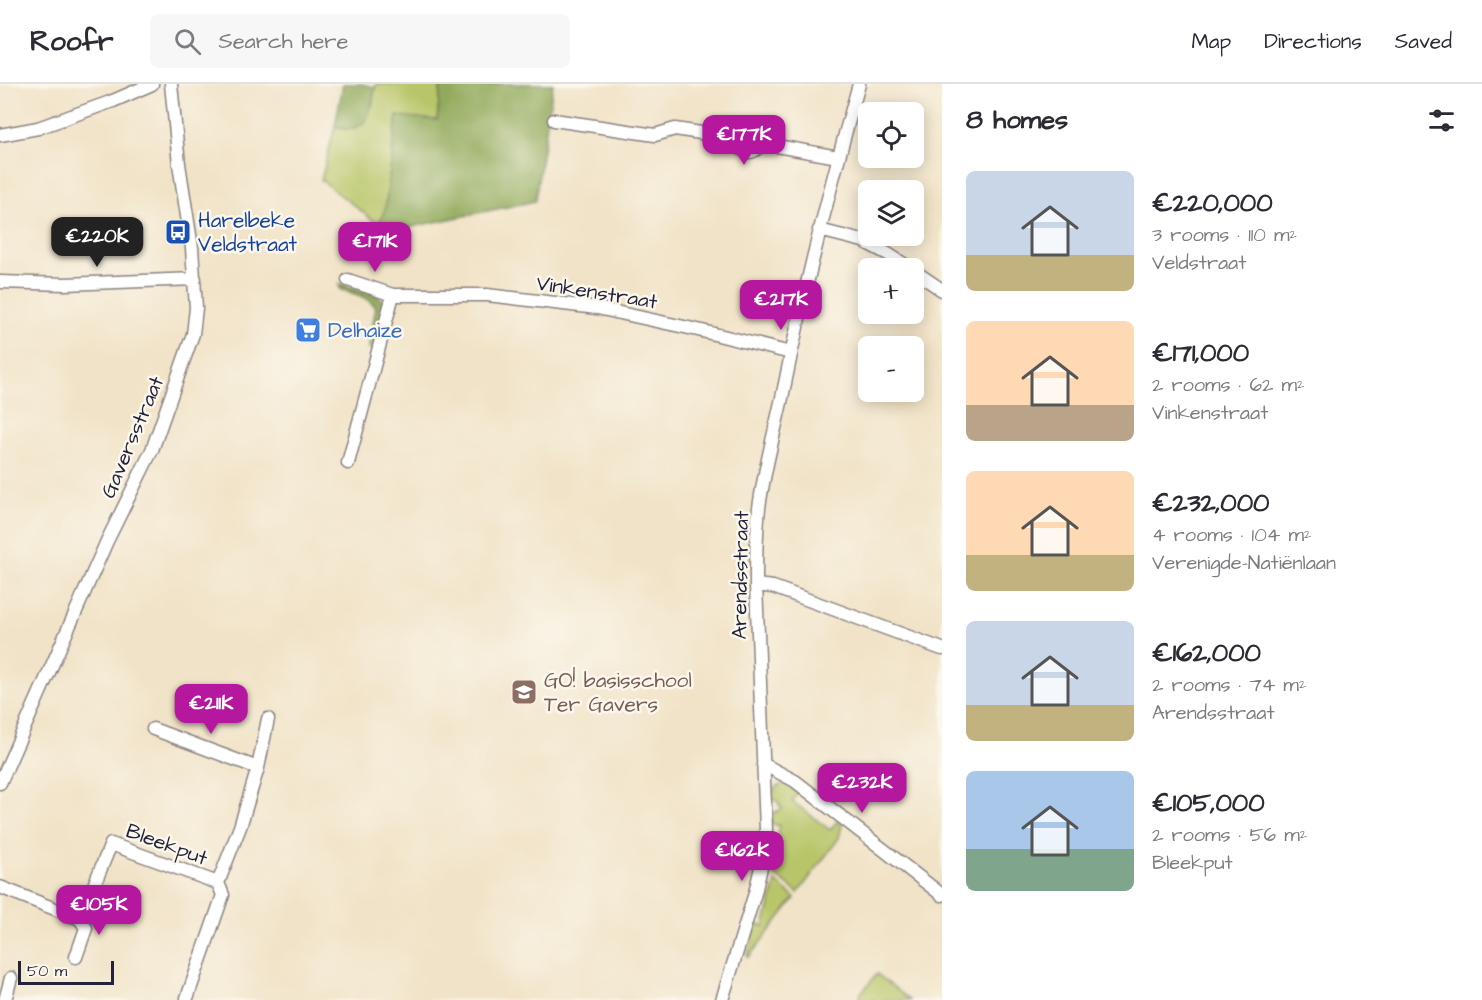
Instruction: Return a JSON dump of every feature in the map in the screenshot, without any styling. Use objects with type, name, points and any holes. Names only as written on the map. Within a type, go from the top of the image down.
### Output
[{"type":"street","points":[[0,135],[38,128],[153,84]]},
{"type":"street","name":"Gaversstraat","points":[[0,783],[98,561],[152,450],[194,334],[195,279],[179,165],[171,84]]},
{"type":"street","name":"Arendsstraat","points":[[722,1000],[761,867],[766,829],[756,585],[759,507],[819,230],[859,84]]},
{"type":"street","points":[[554,120],[655,135],[675,129],[739,139],[741,148],[748,152],[754,150],[760,143],[838,157]]},
{"type":"street","points":[[819,230],[863,241],[892,258]]},
{"type":"street","points":[[924,278],[942,290]]},
{"type":"street","points":[[0,282],[65,284],[195,279]]},
{"type":"street","name":"Vinkenstraat","points":[[348,280],[393,295],[487,296],[597,308],[791,353]]},
{"type":"street","points":[[348,463],[393,295]]},
{"type":"street","points":[[756,585],[773,587],[941,646]]},
{"type":"street","name":"Bleekput","points":[[187,998],[223,895],[218,883],[240,827],[258,768],[268,719]]},
{"type":"street","points":[[153,729],[258,768]]},
{"type":"street","points":[[763,764],[795,781],[942,895]]},
{"type":"street","name":"Bleekput","points":[[76,957],[86,927],[80,919],[111,844],[218,883]]},
{"type":"street","points":[[0,887],[80,919]]},
{"type":"street","points":[[5,1000],[11,978]]},
{"type":"green space","points":[[343,84],[375,87],[372,105],[366,120],[354,128],[346,129],[335,126]]},
{"type":"green space","points":[[376,84],[441,84],[437,121],[397,117],[385,210],[378,224],[321,180],[335,126],[346,130],[372,105]]},
{"type":"green space","points":[[441,84],[553,84],[535,201],[397,230],[383,229],[378,224],[385,210],[397,116],[437,120]]},
{"type":"green space","points":[[339,284],[369,292],[383,301],[383,318],[375,352],[369,346],[376,307],[365,298],[342,290]]},
{"type":"green space","points":[[782,784],[788,784],[799,792],[792,801],[830,830],[837,821],[842,825],[839,838],[798,893],[767,869],[770,859],[777,859],[779,825],[772,825],[772,811],[774,813],[782,809],[777,801],[771,798],[775,789]]},
{"type":"green space","points":[[776,882],[795,898],[747,957],[756,924],[764,926]]},
{"type":"green space","points":[[877,974],[910,1000],[858,1000]]},
{"type":"place","name":"Harelbeke Veldstraat","points":[[178,232]]},
{"type":"place","name":"Delhaize","points":[[308,330]]},
{"type":"place","name":"GO! basisschool Ter Gavers","points":[[524,692]]}]
